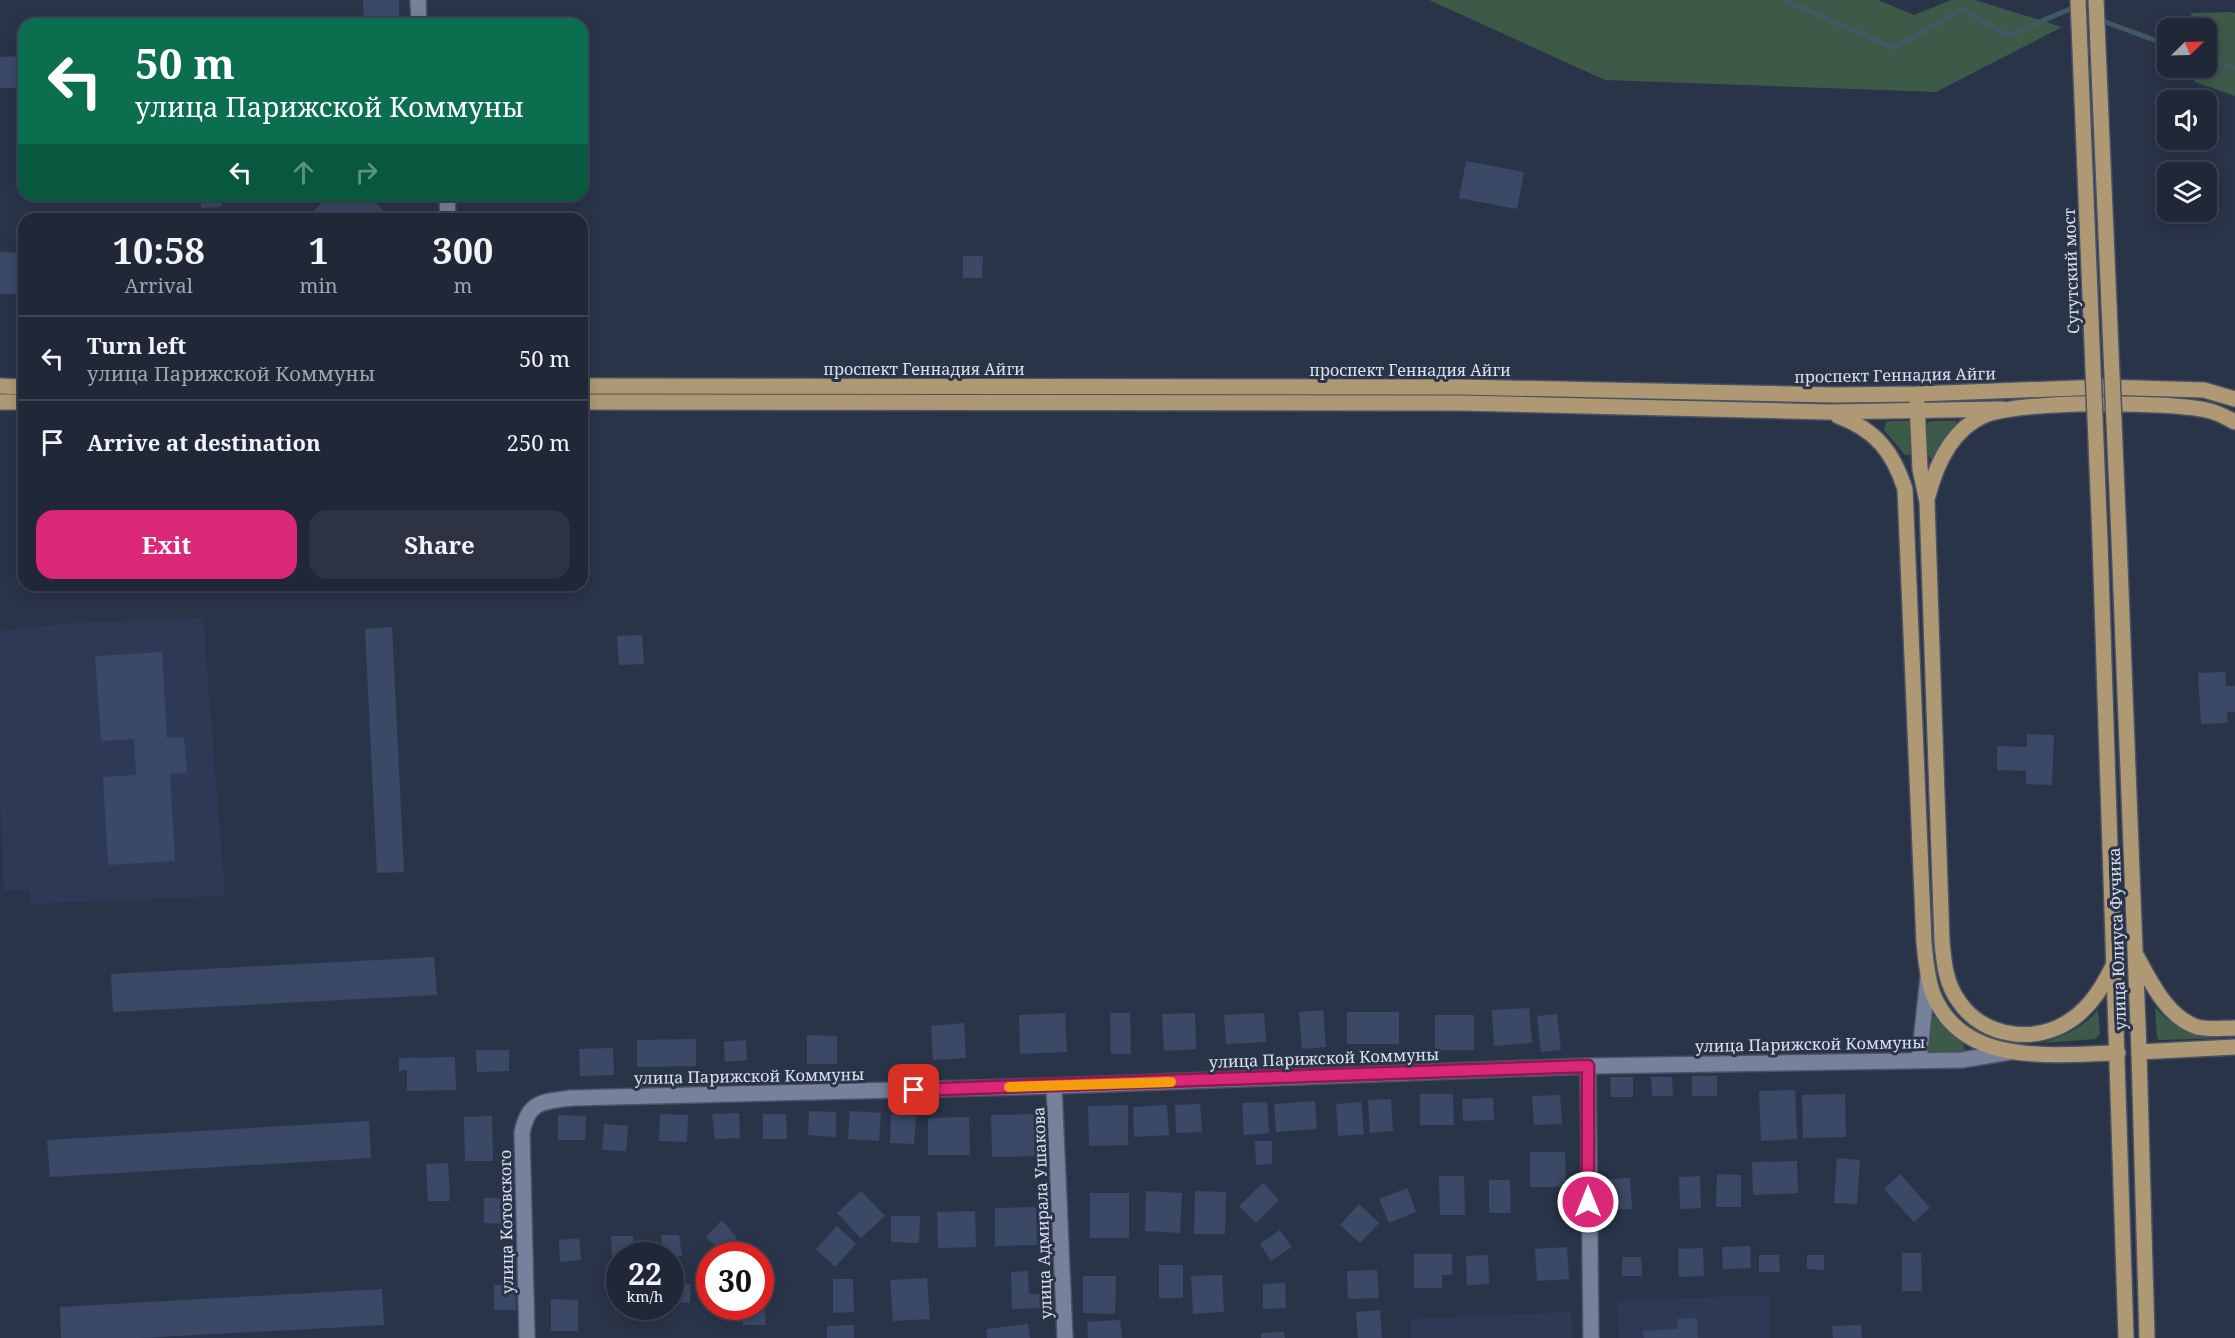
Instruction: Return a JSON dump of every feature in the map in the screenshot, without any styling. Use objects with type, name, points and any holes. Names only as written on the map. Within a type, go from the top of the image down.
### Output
[{"type":"main road","name":"Сугутский мост","points":[[2078,0],[2100,540]]},
{"type":"main road","name":"улица Юлиуса Фучика","points":[[2096,0],[2139,1052],[2147,1338]]},
{"type":"main road","points":[[0,386],[18,387]]},
{"type":"main road","name":"проспект Геннадия Айги","points":[[588,386],[1460,387],[1917,394],[2102,387],[2182,388],[2214,392],[2235,399]]},
{"type":"main road","points":[[1917,394],[1920,469],[1927,502],[1942,942],[1944,968],[1950,986],[1959,1003],[1971,1016],[1986,1026],[2001,1032],[2032,1035],[2061,1026],[2088,1006],[2104,984],[2115,962]]},
{"type":"main road","points":[[0,402],[18,402]]},
{"type":"main road","name":"проспект Геннадия Айги","points":[[588,402],[1460,403],[1827,412],[2003,409],[2116,404],[2181,406],[2212,411],[2235,422]]},
{"type":"main road","points":[[1927,502],[1932,479],[1954,440],[1966,426],[1982,416],[2003,409]]},
{"type":"main road","points":[[1827,412],[1858,423],[1881,443],[1897,464],[1905,489],[1924,944],[1933,993],[1953,1024],[1967,1036],[1984,1045],[2010,1052]]},
{"type":"main road","name":"улица Юлиуса Фучика","points":[[2100,540],[2126,1338]]},
{"type":"main road","points":[[2135,953],[2163,1001],[2180,1017],[2197,1027],[2235,1028]]},
{"type":"main road","points":[[2139,1052],[2235,1047]]},
{"type":"main road","name":"улица Парижской Коммуны","points":[[2010,1052],[2118,1053]]},
{"type":"street","points":[[418,0],[419,18]]},
{"type":"street","points":[[1919,1060],[1928,974]]},
{"type":"street","name":"улица Парижской Коммуны","points":[[532,1107],[545,1102],[571,1098],[1054,1086],[1588,1066],[1962,1060],[2010,1052]]},
{"type":"street","points":[[1588,1066],[1591,1338]]},
{"type":"street","name":"улица Адмирала Ушакова","points":[[1054,1086],[1065,1338]]},
{"type":"street","name":"улица Котовского","points":[[527,1338],[522,1133],[525,1116],[532,1107]]},
{"type":"shaded area","points":[[203,618],[225,896],[30,904],[29,890],[4,891],[0,795],[0,631],[74,623]]},
{"type":"shaded area","points":[[1769,1295],[1770,1338],[1619,1338],[1617,1301]]},
{"type":"shaded area","points":[[1571,1312],[1572,1338],[1411,1338],[1410,1319]]},
{"type":"green space","points":[[1429,0],[1878,0],[1914,15],[1951,0],[1975,0],[2062,27],[1936,92],[1605,80]]},
{"type":"green space","points":[[2191,13],[2235,13],[2235,96],[2195,82],[2195,78],[2217,78],[2217,18],[2191,18]]},
{"type":"green space","points":[[1909,421],[1913,424],[1913,455],[1905,455],[1884,430],[1886,422]]},
{"type":"green space","points":[[1955,421],[1959,425],[1932,459],[1927,455],[1926,427],[1928,422]]},
{"type":"green space","points":[[2155,1008],[2171,1022],[2186,1030],[2223,1038],[2159,1040]]},
{"type":"green space","points":[[2098,1010],[2100,1034],[2095,1039],[2042,1043],[2073,1031]]},
{"type":"green space","points":[[1934,1016],[1963,1043],[1965,1050],[1963,1052],[1930,1053],[1928,1051],[1931,1017]]},
{"type":"building","points":[[363,0],[399,0],[399,18],[364,18]]},
{"type":"building","points":[[18,56],[18,88],[0,88],[0,57]]},
{"type":"building","points":[[1466,161],[1524,172],[1517,209],[1459,198]]},
{"type":"building","points":[[200,201],[222,201],[222,207],[201,208]]},
{"type":"building","points":[[323,201],[373,201],[386,213],[312,213]]},
{"type":"building","points":[[0,252],[18,253],[18,294],[0,294]]},
{"type":"building","points":[[963,256],[983,256],[982,278],[963,278]]},
{"type":"building","points":[[392,627],[404,872],[377,873],[365,629]]},
{"type":"building","points":[[642,635],[644,664],[619,665],[617,636]]},
{"type":"building","points":[[162,652],[167,738],[184,737],[187,773],[170,774],[175,861],[108,865],[103,777],[136,775],[134,739],[101,741],[95,656]]},
{"type":"building","points":[[2225,672],[2226,686],[2235,686],[2235,712],[2227,712],[2228,723],[2201,724],[2198,673]]},
{"type":"building","points":[[2027,734],[2054,735],[2052,785],[2026,784],[2026,771],[1997,770],[1997,746],[2027,747]]},
{"type":"building","points":[[434,957],[437,995],[113,1012],[111,974]]},
{"type":"building","points":[[1529,1008],[1532,1043],[1494,1046],[1492,1010]]},
{"type":"building","points":[[1323,1010],[1326,1047],[1302,1049],[1299,1012]]},
{"type":"building","points":[[1347,1012],[1399,1012],[1399,1044],[1347,1044]]},
{"type":"building","points":[[1065,1013],[1067,1052],[1020,1054],[1019,1015]]},
{"type":"building","points":[[1110,1013],[1130,1013],[1131,1054],[1111,1054]]},
{"type":"building","points":[[1195,1013],[1196,1049],[1164,1051],[1162,1014]]},
{"type":"building","points":[[1264,1013],[1266,1042],[1226,1044],[1224,1015]]},
{"type":"building","points":[[1557,1014],[1561,1050],[1541,1052],[1537,1016]]},
{"type":"building","points":[[1435,1015],[1474,1015],[1474,1050],[1435,1050]]},
{"type":"building","points":[[964,1023],[966,1058],[933,1060],[931,1026]]},
{"type":"building","points":[[807,1035],[837,1036],[837,1064],[807,1064]]},
{"type":"building","points":[[696,1039],[696,1066],[637,1067],[637,1040]]},
{"type":"building","points":[[746,1040],[747,1060],[725,1062],[724,1042]]},
{"type":"building","points":[[613,1048],[614,1075],[580,1076],[579,1049]]},
{"type":"building","points":[[476,1050],[509,1050],[509,1071],[477,1072]]},
{"type":"building","points":[[455,1057],[456,1090],[407,1091],[407,1070],[399,1071],[399,1058]]},
{"type":"building","points":[[1692,1076],[1717,1076],[1717,1096],[1692,1096]]},
{"type":"building","points":[[1610,1077],[1633,1077],[1633,1097],[1611,1097]]},
{"type":"building","points":[[1651,1077],[1672,1077],[1673,1096],[1652,1096]]},
{"type":"building","points":[[1795,1090],[1797,1139],[1761,1141],[1759,1091]]},
{"type":"building","points":[[1420,1094],[1453,1094],[1454,1125],[1420,1125]]},
{"type":"building","points":[[1845,1094],[1846,1137],[1803,1138],[1802,1095]]},
{"type":"building","points":[[1560,1095],[1562,1124],[1534,1125],[1532,1096]]},
{"type":"building","points":[[1493,1098],[1494,1120],[1463,1121],[1462,1099]]},
{"type":"building","points":[[1391,1099],[1393,1131],[1370,1133],[1368,1100]]},
{"type":"building","points":[[1315,1101],[1317,1129],[1276,1132],[1274,1104]]},
{"type":"building","points":[[1267,1102],[1269,1133],[1244,1135],[1242,1103]]},
{"type":"building","points":[[1361,1102],[1364,1134],[1338,1136],[1336,1104]]},
{"type":"building","points":[[1200,1104],[1202,1132],[1176,1133],[1175,1105]]},
{"type":"building","points":[[1128,1105],[1128,1145],[1089,1146],[1088,1106]]},
{"type":"building","points":[[1167,1105],[1169,1135],[1134,1137],[1133,1107]]},
{"type":"building","points":[[809,1111],[836,1112],[836,1137],[808,1135]]},
{"type":"building","points":[[850,1111],[881,1113],[879,1141],[848,1139]]},
{"type":"building","points":[[739,1113],[740,1138],[715,1139],[712,1114]]},
{"type":"building","points":[[660,1114],[688,1115],[687,1142],[659,1141]]},
{"type":"building","points":[[763,1114],[786,1114],[787,1139],[763,1139]]},
{"type":"building","points":[[891,1114],[916,1116],[914,1144],[890,1143]]},
{"type":"building","points":[[1037,1114],[1038,1156],[992,1157],[991,1115]]},
{"type":"building","points":[[558,1115],[586,1116],[585,1140],[558,1140]]},
{"type":"building","points":[[492,1116],[493,1161],[465,1161],[464,1117]]},
{"type":"building","points":[[969,1117],[970,1155],[928,1155],[928,1118]]},
{"type":"building","points":[[369,1121],[371,1158],[50,1177],[47,1140]]},
{"type":"building","points":[[604,1124],[628,1126],[626,1151],[602,1150]]},
{"type":"building","points":[[1255,1141],[1272,1141],[1272,1164],[1256,1165]]},
{"type":"building","points":[[1530,1152],[1565,1152],[1566,1187],[1530,1187]]},
{"type":"building","points":[[1837,1158],[1860,1160],[1857,1204],[1834,1203]]},
{"type":"building","points":[[1797,1161],[1798,1193],[1753,1195],[1752,1162]]},
{"type":"building","points":[[448,1163],[450,1201],[428,1201],[426,1164]]},
{"type":"building","points":[[1717,1174],[1741,1175],[1741,1207],[1716,1207]]},
{"type":"building","points":[[1900,1174],[1930,1208],[1914,1222],[1884,1189]]},
{"type":"building","points":[[1439,1176],[1464,1176],[1465,1215],[1440,1215]]},
{"type":"building","points":[[1700,1176],[1701,1208],[1680,1209],[1679,1177]]},
{"type":"building","points":[[1630,1178],[1632,1209],[1607,1210],[1605,1179]]},
{"type":"building","points":[[1489,1180],[1510,1180],[1511,1213],[1489,1213]]},
{"type":"building","points":[[1263,1183],[1279,1200],[1256,1223],[1239,1206]]},
{"type":"building","points":[[1407,1188],[1416,1212],[1389,1223],[1379,1199]]},
{"type":"building","points":[[861,1191],[885,1216],[861,1238],[837,1213]]},
{"type":"building","points":[[1146,1191],[1182,1193],[1180,1233],[1145,1231]]},
{"type":"building","points":[[1195,1191],[1226,1192],[1225,1234],[1194,1234]]},
{"type":"building","points":[[1090,1193],[1129,1193],[1129,1238],[1090,1238]]},
{"type":"building","points":[[484,1198],[506,1198],[505,1224],[484,1223]]},
{"type":"building","points":[[1359,1204],[1379,1223],[1360,1243],[1340,1225]]},
{"type":"building","points":[[1036,1207],[1037,1245],[995,1246],[995,1208]]},
{"type":"building","points":[[975,1211],[976,1247],[938,1248],[937,1212]]},
{"type":"building","points":[[891,1216],[920,1216],[919,1243],[891,1242]]},
{"type":"building","points":[[722,1220],[737,1238],[733,1242],[711,1242],[706,1237]]},
{"type":"building","points":[[837,1226],[856,1244],[835,1267],[816,1249]]},
{"type":"building","points":[[1280,1230],[1292,1247],[1271,1261],[1260,1244]]},
{"type":"building","points":[[661,1235],[679,1235],[680,1242],[661,1242]]},
{"type":"building","points":[[611,1236],[633,1236],[633,1242],[611,1242]]},
{"type":"building","points":[[579,1238],[581,1260],[560,1262],[559,1240]]},
{"type":"building","points":[[1750,1246],[1751,1268],[1723,1269],[1722,1247]]},
{"type":"building","points":[[1567,1247],[1569,1279],[1537,1281],[1535,1249]]},
{"type":"building","points":[[1703,1248],[1704,1276],[1679,1277],[1678,1249]]},
{"type":"building","points":[[1902,1253],[1921,1253],[1922,1291],[1902,1291]]},
{"type":"building","points":[[1414,1254],[1452,1254],[1452,1275],[1442,1275],[1442,1288],[1414,1288]]},
{"type":"building","points":[[1488,1255],[1489,1284],[1467,1285],[1466,1256]]},
{"type":"building","points":[[1759,1255],[1779,1255],[1780,1272],[1759,1272]]},
{"type":"building","points":[[1807,1255],[1824,1255],[1824,1270],[1807,1269]]},
{"type":"building","points":[[1622,1257],[1641,1257],[1642,1276],[1622,1276]]},
{"type":"building","points":[[1159,1265],[1183,1265],[1183,1298],[1159,1298]]},
{"type":"building","points":[[1377,1270],[1379,1298],[1348,1299],[1347,1271]]},
{"type":"building","points":[[1028,1271],[1029,1294],[1042,1294],[1042,1308],[1012,1309],[1011,1272]]},
{"type":"building","points":[[1222,1275],[1224,1312],[1193,1314],[1191,1276]]},
{"type":"building","points":[[1083,1276],[1116,1276],[1115,1314],[1083,1313]]},
{"type":"building","points":[[927,1278],[930,1319],[893,1321],[890,1280]]},
{"type":"building","points":[[833,1279],[853,1279],[854,1312],[833,1313]]},
{"type":"building","points":[[1285,1283],[1286,1308],[1263,1309],[1263,1284]]},
{"type":"building","points":[[684,1284],[691,1284],[690,1303],[684,1303]]},
{"type":"building","points":[[494,1285],[516,1285],[516,1310],[494,1310]]},
{"type":"building","points":[[382,1289],[384,1325],[140,1338],[61,1338],[60,1307]]},
{"type":"building","points":[[551,1299],[578,1300],[578,1331],[551,1331]]},
{"type":"building","points":[[1380,1310],[1382,1338],[1358,1338],[1356,1312]]},
{"type":"building","points":[[1697,1318],[1698,1338],[1644,1338],[1643,1331],[1678,1329],[1677,1319]]},
{"type":"building","points":[[743,1320],[766,1320],[766,1325],[743,1325]]},
{"type":"building","points":[[1120,1320],[1122,1338],[1088,1338],[1087,1322]]},
{"type":"building","points":[[1028,1324],[1030,1338],[987,1338],[986,1329]]},
{"type":"building","points":[[854,1325],[854,1338],[827,1338],[827,1326]]},
{"type":"building","points":[[1861,1325],[1862,1338],[1833,1338],[1832,1326]]},
{"type":"building","points":[[1284,1332],[1285,1338],[1261,1338],[1261,1333]]},
{"type":"waterway","points":[[1784,0],[1894,48],[1963,9],[2007,36],[2070,9],[2157,41]]},
{"type":"waterway","points":[[2217,63],[2235,69]]},
{"type":"slow traffic","points":[[1009,1087],[1171,1082]]},
{"type":"route","points":[[914,1090],[1588,1066],[1588,1202]]}]
